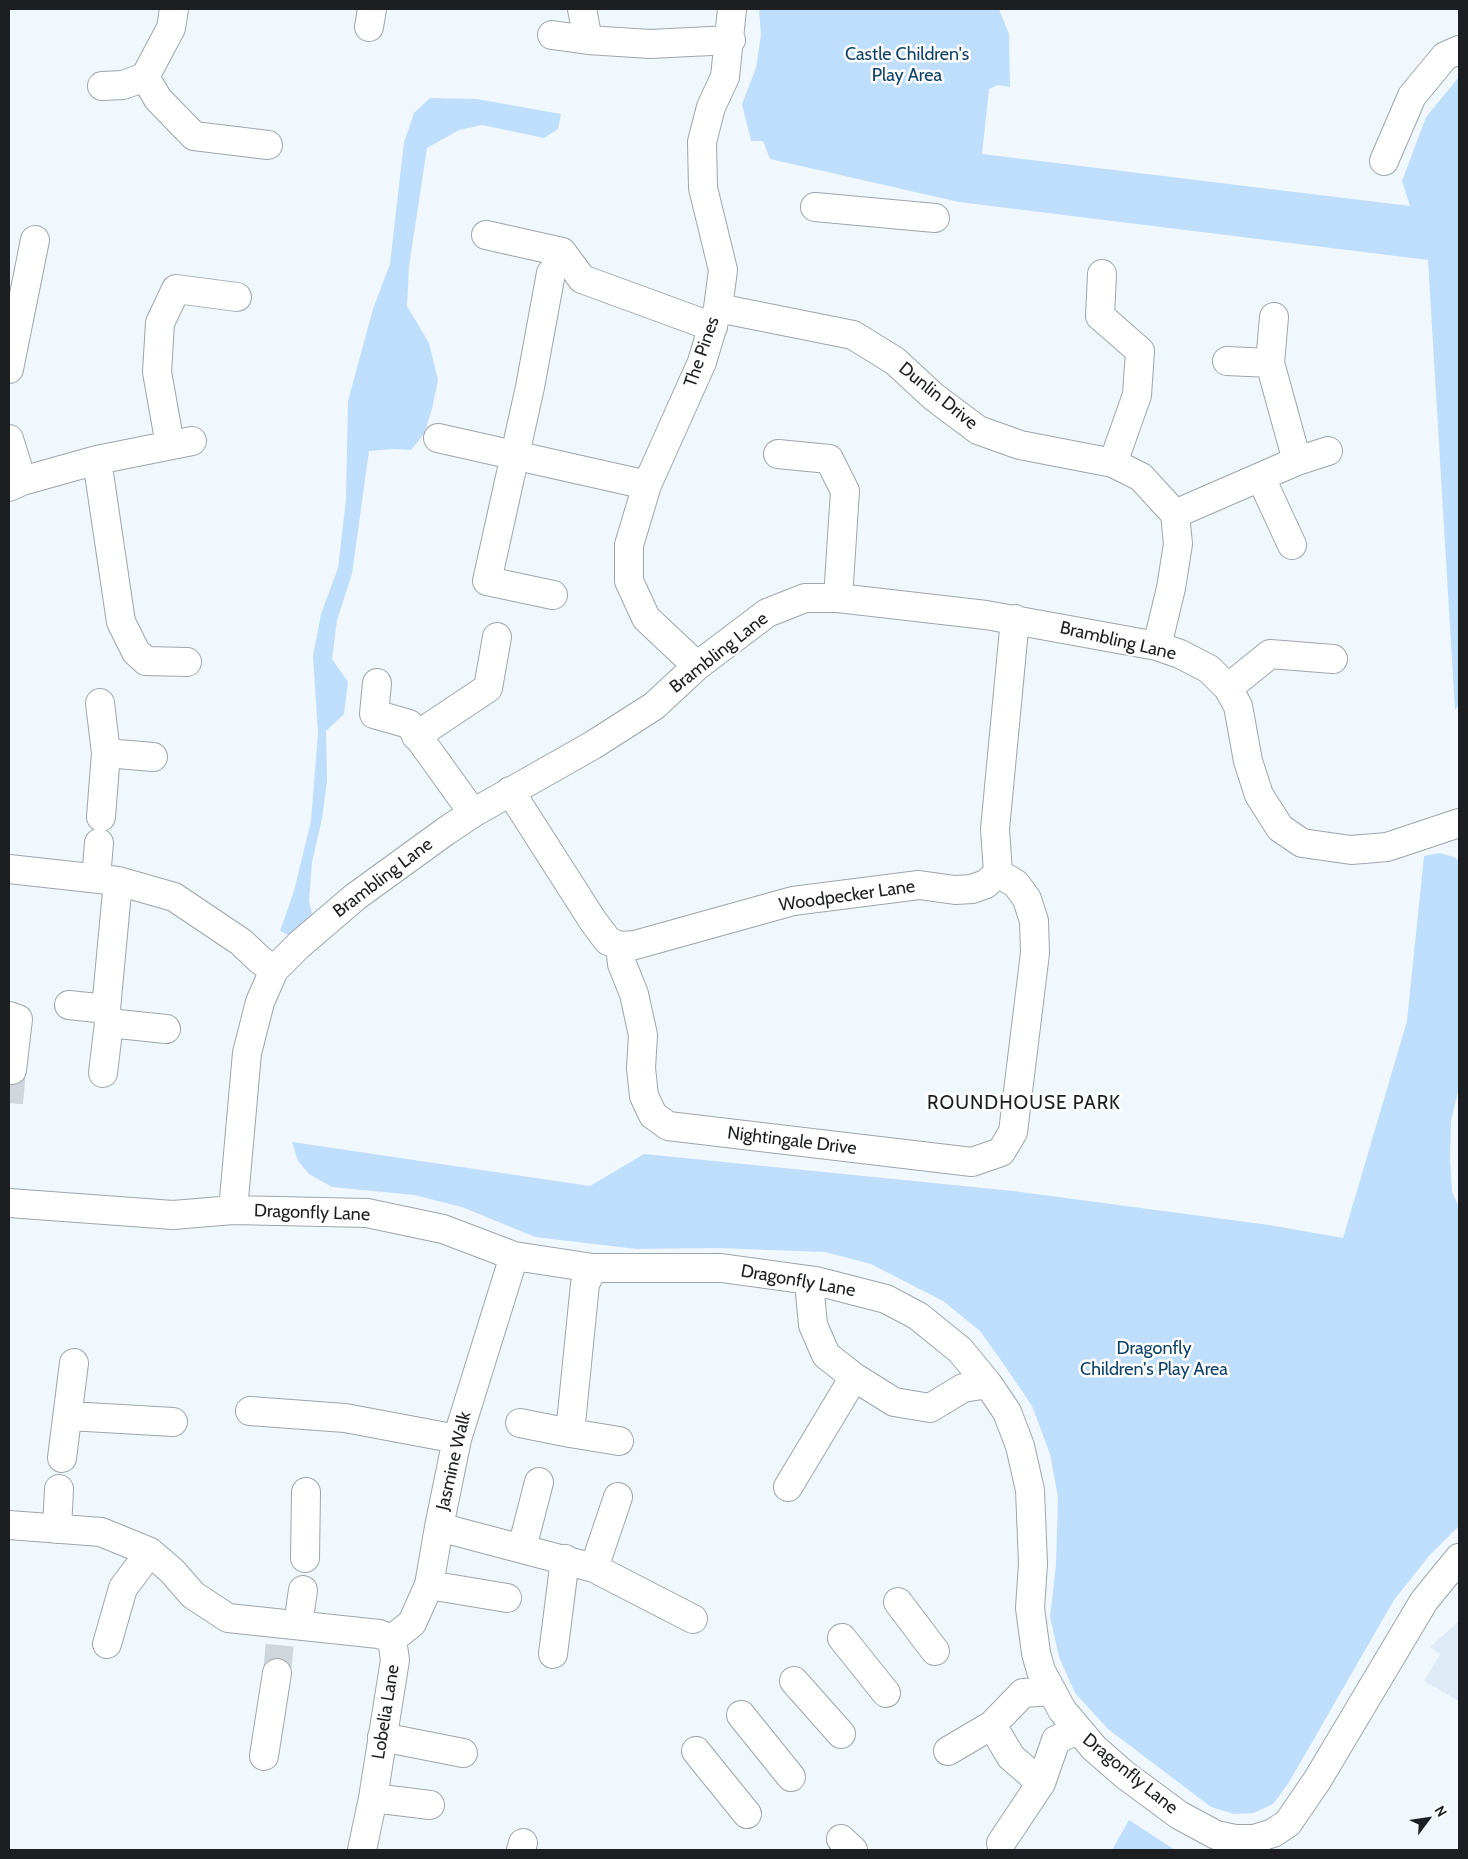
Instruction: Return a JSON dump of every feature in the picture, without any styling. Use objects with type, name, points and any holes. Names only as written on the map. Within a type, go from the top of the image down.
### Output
[{"type":"street","points":[[102,86],[123,85],[145,76],[171,28],[174,9]]},
{"type":"street","points":[[582,9],[588,40]]},
{"type":"street","name":"The Pines","points":[[697,666],[646,618],[629,581],[629,545],[647,485],[702,362],[715,318],[723,270],[703,188],[702,142],[711,106],[725,77],[731,40],[732,9]]},
{"type":"street","points":[[552,35],[588,40],[650,44],[731,40]]},
{"type":"street","points":[[1384,161],[1412,96],[1445,56],[1459,50]]},
{"type":"street","points":[[145,76],[158,99],[194,136],[268,145]]},
{"type":"street","points":[[815,207],[935,218]]},
{"type":"street","name":"Dunlin Drive","points":[[486,235],[562,252],[582,279],[715,318],[853,335],[894,361],[934,397],[978,430],[1020,445],[1113,463],[1141,477],[1174,514]]},
{"type":"street","points":[[9,369],[35,240]]},
{"type":"street","points":[[551,273],[487,581],[553,595]]},
{"type":"street","points":[[1102,274],[1100,316],[1140,351],[1137,394],[1113,463]]},
{"type":"street","points":[[9,439],[16,484],[97,460],[181,443],[157,372],[160,323],[176,289],[237,297]]},
{"type":"street","points":[[1274,317],[1270,363],[1297,461]]},
{"type":"street","points":[[1227,361],[1270,363]]},
{"type":"street","points":[[438,438],[647,485]]},
{"type":"street","points":[[1157,646],[1171,588],[1178,544],[1174,514],[1297,461],[1328,452]]},
{"type":"street","points":[[778,454],[829,459],[845,490],[838,598]]},
{"type":"street","points":[[97,460],[122,622],[136,652],[146,661],[187,662]]},
{"type":"street","points":[[1261,478],[1292,545]]},
{"type":"street","name":"Brambling Lane","points":[[233,1210],[247,1053],[260,1002],[274,970],[299,945],[355,897],[473,813],[593,745],[654,706],[697,666],[767,613],[805,598],[838,598],[1015,619],[1157,646],[1180,654],[1209,669],[1228,688],[1238,706],[1248,761],[1259,795],[1280,828],[1302,843],[1351,850],[1387,847],[1459,823]]},
{"type":"street","points":[[998,873],[995,829],[1015,619]]},
{"type":"street","points":[[416,736],[488,688],[497,637]]},
{"type":"street","points":[[1228,688],[1270,654],[1334,659]]},
{"type":"street","points":[[377,683],[374,714],[409,724],[473,813]]},
{"type":"street","points":[[100,703],[106,753],[100,830],[107,880],[108,1016],[103,1073]]},
{"type":"street","points":[[106,753],[152,758]]},
{"type":"street","points":[[510,791],[593,921],[608,941],[620,946]]},
{"type":"street","points":[[9,869],[107,880],[174,897],[241,942],[274,970]]},
{"type":"street","name":"Woodpecker Lane","points":[[620,946],[635,945],[793,901],[920,885],[955,890],[972,889],[986,884],[998,873]]},
{"type":"street","name":"Nightingale Drive","points":[[620,946],[622,964],[634,994],[643,1035],[641,1068],[644,1096],[653,1115],[659,1122],[668,1126],[972,1162],[1001,1152],[1013,1132],[1035,954],[1034,921],[1027,899],[1016,884],[998,873]]},
{"type":"street","points":[[70,1006],[166,1029]]},
{"type":"street","points":[[9,1016],[18,1019],[12,1070]]},
{"type":"street","name":"Dragonfly Lane","points":[[9,1203],[173,1214],[233,1210],[367,1213],[443,1230],[514,1256],[593,1268],[721,1268],[816,1281],[886,1299],[918,1316],[960,1350],[988,1384],[1007,1412],[1020,1446],[1030,1490],[1034,1564],[1030,1608],[1041,1671],[1062,1710],[1077,1730],[1125,1775],[1179,1815],[1216,1835],[1257,1844],[1288,1823],[1323,1770],[1424,1601],[1458,1562]]},
{"type":"street","name":"Jasmine Walk","points":[[514,1256],[457,1439],[439,1527],[594,1568],[693,1619]]},
{"type":"street","points":[[570,1433],[586,1284],[593,1268]]},
{"type":"street","points":[[816,1281],[810,1294],[813,1325],[826,1356],[854,1378],[894,1402],[930,1408],[963,1388],[988,1384]]},
{"type":"street","points":[[62,1458],[69,1416],[74,1363]]},
{"type":"street","points":[[788,1487],[854,1378]]},
{"type":"street","points":[[250,1411],[345,1418],[457,1439]]},
{"type":"street","points":[[69,1416],[172,1422]]},
{"type":"street","points":[[520,1423],[619,1441]]},
{"type":"street","points":[[522,1548],[539,1482]]},
{"type":"street","points":[[57,1529],[59,1489]]},
{"type":"street","points":[[305,1558],[306,1492]]},
{"type":"street","points":[[594,1568],[618,1497]]},
{"type":"street","points":[[9,1525],[101,1532],[150,1552],[172,1571],[193,1596],[228,1618],[287,1630],[379,1634],[392,1639]]},
{"type":"street","name":"Lobelia Lane","points":[[362,1850],[373,1798],[395,1660],[392,1639],[412,1623],[429,1585],[439,1527]]},
{"type":"street","points":[[107,1644],[123,1588],[150,1552]]},
{"type":"street","points":[[553,1654],[565,1559]]},
{"type":"street","points":[[429,1585],[507,1598]]},
{"type":"street","points":[[287,1630],[303,1590]]},
{"type":"street","points":[[898,1602],[934,1651]]},
{"type":"street","points":[[842,1638],[886,1693]]},
{"type":"street","points":[[264,1756],[276,1673]]},
{"type":"street","points":[[794,1681],[840,1734]]},
{"type":"street","points":[[948,1751],[992,1725],[1023,1693],[1052,1690]]},
{"type":"street","points":[[741,1715],[791,1777]]},
{"type":"street","points":[[992,1725],[1011,1757],[1040,1783]]},
{"type":"street","points":[[1002,1843],[1040,1783],[1056,1740],[1077,1730]]},
{"type":"street","points":[[382,1737],[463,1753]]},
{"type":"street","points":[[696,1751],[748,1814]]},
{"type":"street","points":[[373,1798],[430,1805]]},
{"type":"shaded area","points":[[1459,1621],[1459,1701],[1424,1681],[1440,1654],[1430,1647]]},
{"type":"green space","name":"Castle Children's Play Area","points":[[759,9],[999,9],[1009,34],[1010,87],[998,85],[989,89],[982,154],[1410,206],[1402,181],[1426,117],[1459,77],[1459,705],[1455,710],[1428,260],[959,202],[770,159],[763,141],[751,141],[742,104],[756,68],[761,35]]},
{"type":"green space","points":[[430,98],[477,99],[561,114],[558,129],[544,138],[482,125],[459,130],[427,148],[409,266],[407,306],[429,343],[438,380],[424,434],[411,450],[369,451],[352,574],[337,620],[332,659],[348,682],[344,714],[326,731],[327,781],[322,819],[312,862],[309,901],[312,914],[305,929],[290,936],[280,931],[294,891],[311,821],[318,733],[313,656],[321,614],[338,568],[346,500],[348,401],[373,309],[390,264],[404,142],[414,113]]},
{"type":"green space","name":"Dragonfly Children's Play Area","points":[[1439,853],[1454,857],[1459,861],[1459,1088],[1451,1121],[1450,1157],[1452,1192],[1459,1207],[1459,1526],[1429,1556],[1394,1600],[1288,1784],[1273,1804],[1254,1813],[1234,1814],[1211,1807],[1108,1729],[1075,1693],[1059,1657],[1050,1617],[1056,1565],[1058,1497],[1050,1454],[1032,1406],[1005,1366],[980,1331],[943,1301],[871,1264],[825,1252],[716,1248],[636,1249],[535,1237],[462,1207],[414,1195],[332,1187],[309,1174],[298,1161],[292,1142],[590,1186],[644,1154],[1013,1191],[1269,1225],[1343,1238],[1407,1021],[1424,856]]},
{"type":"green space","points":[[1129,1820],[1172,1848],[1175,1850],[1112,1850]]},
{"type":"tunnel","points":[[9,1103],[12,1070]]},
{"type":"tunnel","points":[[277,1673],[280,1642]]},
{"type":"district","name":"ROUNDHOUSE PARK","points":[[1024,1103]]}]
